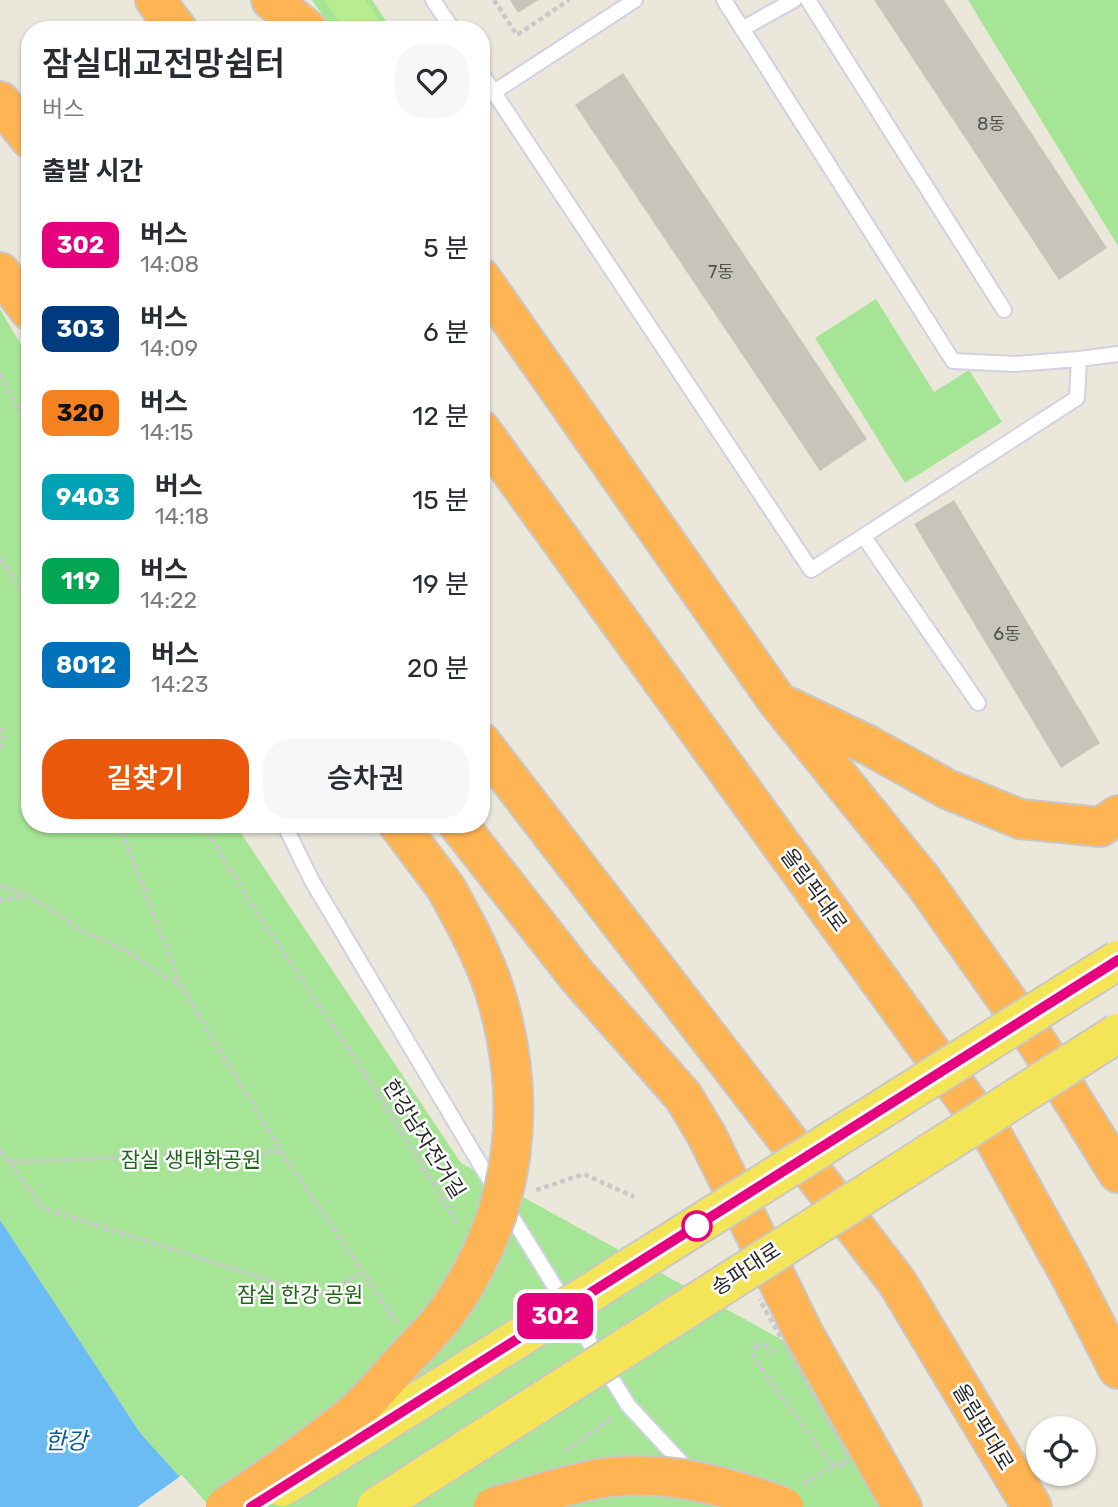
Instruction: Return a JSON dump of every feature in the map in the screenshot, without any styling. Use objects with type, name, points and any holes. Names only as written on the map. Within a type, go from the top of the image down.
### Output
[{"type":"highway","points":[[155,0],[171,21]]},
{"type":"highway","points":[[271,0],[297,21]]},
{"type":"highway","points":[[285,0],[301,21]]},
{"type":"highway","points":[[0,101],[21,128]]},
{"type":"highway","points":[[0,272],[21,299]]},
{"type":"highway","points":[[490,291],[778,702],[923,881],[1038,1044],[1118,1173]]},
{"type":"highway","name":"올림픽대로","points":[[490,442],[995,1140],[1118,1369]]},
{"type":"highway","points":[[778,702],[868,745],[947,789],[1020,819],[1100,827],[1118,816]]},
{"type":"highway","name":"올림픽대로","points":[[490,754],[897,1282],[1032,1507]]},
{"type":"highway","points":[[225,1507],[288,1466],[360,1408],[445,1315],[482,1254],[505,1190],[512,1152],[513,1074],[494,989],[478,947],[446,888],[405,833]]},
{"type":"highway","points":[[465,833],[578,977],[683,1096],[706,1133],[803,1332],[902,1507]]},
{"type":"highway","points":[[493,1507],[590,1481],[629,1477],[670,1477],[709,1484],[784,1507]]},
{"type":"main road","points":[[251,1507],[1118,960]]},
{"type":"main road","name":"송파대로","points":[[376,1507],[1118,1033]]},
{"type":"lane","points":[[433,0],[447,21]]},
{"type":"lane","points":[[494,92],[635,0]]},
{"type":"lane","points":[[742,29],[794,0]]},
{"type":"lane","points":[[808,0],[1004,310]]},
{"type":"lane","points":[[724,1],[953,361],[1016,364],[1118,354]]},
{"type":"lane","points":[[490,86],[811,570],[1077,398],[1079,359]]},
{"type":"lane","points":[[864,537],[978,703]]},
{"type":"lane","points":[[288,833],[312,881],[502,1202],[628,1405],[713,1497]]},
{"type":"path","points":[[494,0],[517,35],[569,0]]},
{"type":"path","points":[[0,374],[21,415]]},
{"type":"path","points":[[0,559],[21,589]]},
{"type":"path","points":[[0,728],[4,735],[0,751]]},
{"type":"path","points":[[122,833],[181,986],[281,1150],[402,1330]]},
{"type":"path","name":"한강남자전거길","points":[[208,833],[250,902],[376,1091],[460,1226]]},
{"type":"path","points":[[0,886],[53,909],[75,927],[128,952],[181,986]]},
{"type":"path","points":[[0,900],[26,895]]},
{"type":"path","points":[[0,1150],[43,1208],[319,1296],[364,1272]]},
{"type":"path","points":[[9,1162],[281,1150]]},
{"type":"path","points":[[502,1202],[584,1174],[634,1197]]},
{"type":"path","points":[[743,1271],[844,1448],[849,1458],[844,1465],[836,1468],[830,1463],[756,1362],[753,1354],[755,1345]]},
{"type":"green space","points":[[312,0],[372,0],[386,21],[327,21]]},
{"type":"green space","points":[[324,0],[365,0],[380,21],[339,21]]},
{"type":"green space","points":[[968,0],[1118,0],[1118,246]]},
{"type":"green space","points":[[876,299],[934,392],[969,370],[1002,422],[905,483],[815,338]]},
{"type":"green space","name":"잠실 한강 공원","points":[[0,309],[21,345],[21,833],[241,833],[461,1163],[799,1349],[882,1507],[207,1507],[141,1434],[0,1220]]},
{"type":"water","name":"한강","points":[[0,1220],[141,1434],[207,1507],[0,1507]]},
{"type":"pier","points":[[182,1475],[210,1507],[137,1507]]},
{"type":"building","points":[[510,0],[538,0],[518,13]]},
{"type":"building","points":[[874,0],[944,0],[1107,248],[1059,280]]},
{"type":"building","points":[[623,73],[867,439],[820,471],[575,105]]},
{"type":"building","points":[[954,500],[1100,743],[1061,768],[914,524]]},
{"type":"bus line","name":"302","points":[[251,1507],[1118,960]]},
{"type":"park label","name":"잠실 생태화공원","points":[[191,1160]]}]
